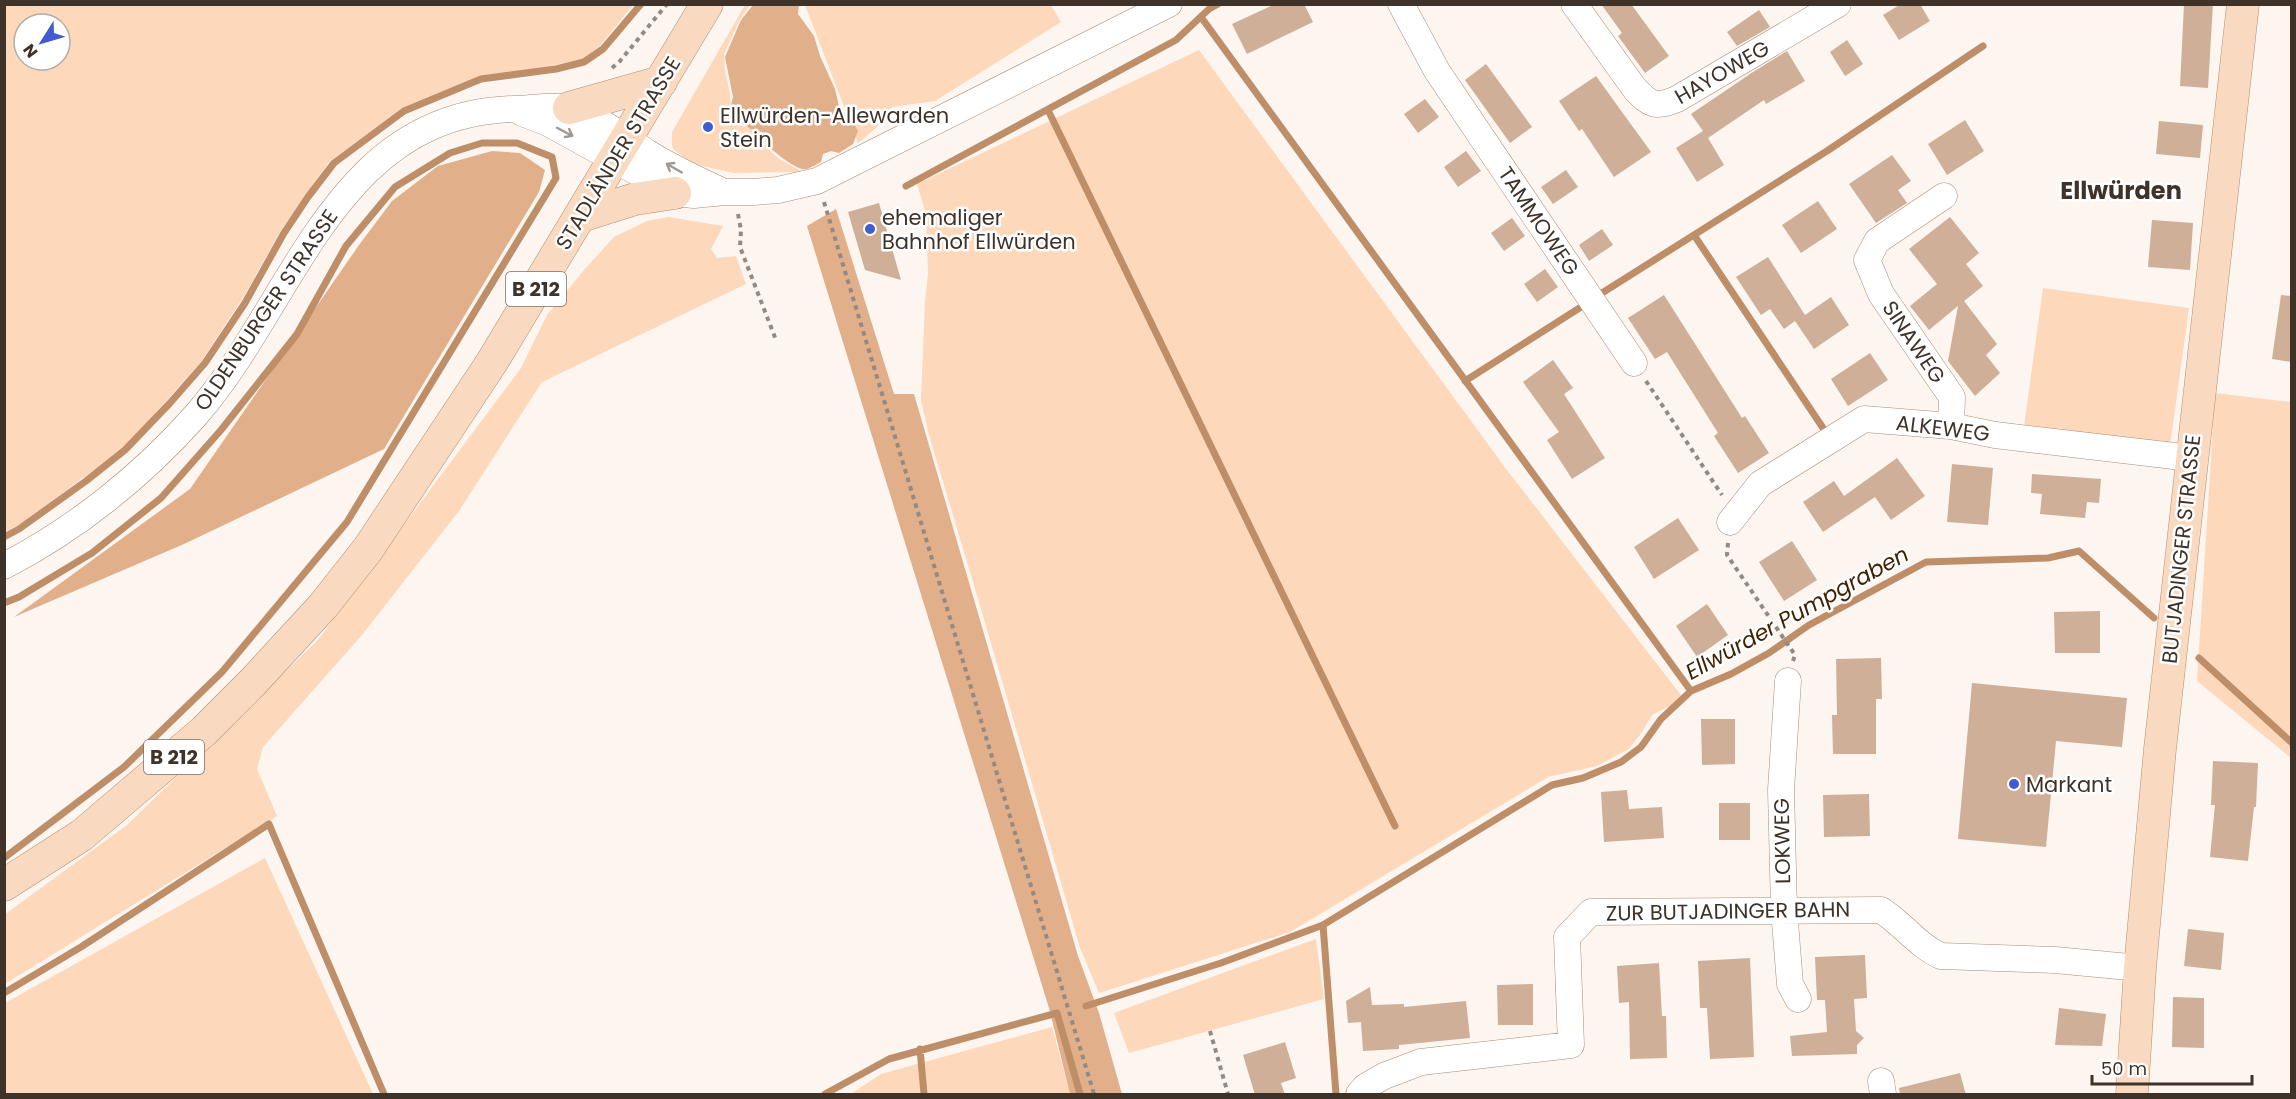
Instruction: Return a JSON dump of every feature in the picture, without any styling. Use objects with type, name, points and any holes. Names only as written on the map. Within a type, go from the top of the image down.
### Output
[{"type":"main road","name":"STADLÄNDER STRASSE","points":[[4,885],[82,835],[204,731],[254,682],[323,606],[368,549],[492,362],[707,4]]},
{"type":"main road","name":"BUTJADINGER STRASSE","points":[[2132,1095],[2140,968],[2160,749],[2243,4]]},
{"type":"main road","points":[[568,108],[661,82]]},
{"type":"main road","points":[[581,216],[635,199],[675,193]]},
{"type":"street","points":[[621,149],[675,193],[694,195],[778,190],[818,181],[1169,4]]},
{"type":"street","name":"TAMMOWEG","points":[[1401,4],[1437,70],[1634,363]]},
{"type":"street","name":"HAYOWEG","points":[[1574,4],[1644,100],[1655,105],[1664,105],[1838,4]]},
{"type":"street","name":"OLDENBURGER STRASSE","points":[[4,566],[97,507],[151,461],[196,415],[230,371],[331,213],[374,164],[407,139],[439,122],[467,114],[493,110],[568,108],[599,122],[621,149]]},
{"type":"street","name":"OLDENBURGER STRASSE","points":[[512,109],[621,149]]},
{"type":"street","points":[[621,149],[730,192]]},
{"type":"street","name":"SINAWEG","points":[[1944,196],[1877,241],[1867,260],[1881,294],[1952,397],[1951,426]]},
{"type":"street","name":"ALKEWEG","points":[[1730,522],[1760,484],[1864,419],[1951,426],[1995,435],[2191,458]]},
{"type":"street","name":"LOKWEG","points":[[1788,681],[1781,790],[1784,910],[1790,984],[1798,999]]},
{"type":"street","name":"ZUR BUTJADINGER BAHN","points":[[1359,1095],[1365,1087],[1384,1076],[1421,1062],[1571,1045],[1567,937],[1591,912],[1881,910],[1896,919],[1927,950],[1941,956],[2055,960],[2140,968]]},
{"type":"path","points":[[730,192],[741,230],[740,246],[776,340]]},
{"type":"path","points":[[824,202],[1094,1095]]},
{"type":"path","points":[[1634,363],[1681,435]]},
{"type":"path","points":[[1780,634],[1788,646]]},
{"type":"path","points":[[1210,1030],[1228,1095]]},
{"type":"shaded area","points":[[5,4],[633,4],[599,47],[583,59],[527,71],[480,77],[402,108],[329,162],[283,227],[244,296],[200,363],[124,448],[20,524],[5,532]]},
{"type":"shaded area","points":[[745,5],[750,5],[740,19],[724,54],[731,113],[740,125],[762,134],[767,147],[777,157],[803,172],[734,173],[693,164],[672,146],[672,132]]},
{"type":"shaded area","points":[[753,5],[799,5],[798,14],[814,36],[835,89],[839,106],[851,118],[858,131],[853,144],[839,153],[831,151],[823,154],[821,162],[810,168],[802,169],[788,162],[768,146],[765,133],[750,129],[735,118],[731,105],[733,97],[725,57],[741,20]]},
{"type":"shaded area","points":[[805,5],[1051,5],[1061,22],[935,101],[892,107],[876,128],[858,143]]},
{"type":"shaded area","points":[[1199,50],[1507,470],[1684,699],[1652,715],[1629,749],[1597,766],[1548,777],[1290,932],[1099,993],[1080,948],[929,435],[921,401],[928,274],[926,214],[917,184]]},
{"type":"shaded area","points":[[492,151],[520,153],[545,170],[539,192],[384,449],[184,544],[14,617],[190,489],[392,201],[438,166]]},
{"type":"shaded area","points":[[836,209],[894,394],[914,394],[1078,956],[1099,1013],[1122,1094],[1070,1094],[1049,1008],[807,226]]},
{"type":"shaded area","points":[[669,217],[723,226],[711,249],[717,258],[736,256],[746,284],[542,382],[459,511],[362,635],[263,747],[257,769],[277,816],[5,984],[4,915],[127,825],[318,640],[521,368],[547,315],[584,270],[614,237],[647,221]]},
{"type":"shaded area","points":[[2043,288],[2189,308],[2170,446],[2024,426]]},
{"type":"shaded area","points":[[2215,393],[2291,402],[2291,758],[2197,681]]},
{"type":"shaded area","points":[[265,858],[373,1094],[5,1094],[5,1003]]},
{"type":"shaded area","points":[[1316,939],[1324,999],[1129,1053],[1114,1013]]},
{"type":"shaded area","points":[[1052,1027],[1070,1094],[851,1094],[881,1074]]},
{"type":"building","points":[[1275,4],[1304,4],[1313,22],[1247,54],[1232,24]]},
{"type":"building","points":[[1601,4],[1631,4],[1669,56],[1645,73],[1618,36],[1622,33]]},
{"type":"building","points":[[1901,4],[1920,4],[1930,21],[1899,40],[1883,15]]},
{"type":"building","points":[[2184,4],[2213,4],[2208,88],[2180,86]]},
{"type":"building","points":[[1759,10],[1770,27],[1737,46],[1727,32]]},
{"type":"building","points":[[1847,40],[1863,64],[1845,76],[1830,52]]},
{"type":"building","points":[[1787,51],[1805,81],[1766,104],[1764,100],[1708,138],[1724,165],[1697,182],[1676,148],[1703,131],[1691,114]]},
{"type":"building","points":[[1486,64],[1532,127],[1510,143],[1465,80]]},
{"type":"building","points":[[1596,76],[1651,152],[1614,177],[1582,129],[1579,131],[1559,101]]},
{"type":"building","points":[[1425,99],[1439,117],[1418,133],[1404,114]]},
{"type":"building","points":[[1965,120],[1984,151],[1947,175],[1928,144]]},
{"type":"building","points":[[2159,121],[2203,125],[2200,158],[2156,154]]},
{"type":"building","points":[[1466,151],[1481,171],[1458,187],[1444,167]]},
{"type":"building","points":[[1892,155],[1911,181],[1898,190],[1907,203],[1876,223],[1849,184]]},
{"type":"building","points":[[1566,170],[1578,187],[1553,204],[1541,187]]},
{"type":"building","points":[[1818,201],[1837,229],[1801,253],[1782,225]]},
{"type":"building","name":"ehemaliger Bahnhof Ellwürden","points":[[879,203],[901,280],[865,270],[848,212]]},
{"type":"building","points":[[1950,217],[1979,253],[1966,264],[1983,286],[1964,301],[1997,344],[1986,355],[2000,373],[1975,396],[1948,361],[1958,306],[1929,330],[1910,306],[1937,284],[1909,249]]},
{"type":"building","points":[[1512,218],[1525,236],[1504,251],[1491,233]]},
{"type":"building","points":[[2152,220],[2193,223],[2190,270],[2148,267]]},
{"type":"building","points":[[1602,229],[1613,245],[1589,261],[1579,245]]},
{"type":"building","points":[[1768,257],[1805,315],[1831,297],[1849,325],[1814,349],[1795,321],[1784,329],[1770,309],[1761,315],[1736,277]]},
{"type":"building","points":[[1545,269],[1558,287],[1537,302],[1524,284]]},
{"type":"building","points":[[1664,295],[1742,418],[1745,416],[1769,453],[1738,473],[1714,436],[1718,433],[1667,352],[1655,359],[1628,318]]},
{"type":"building","points":[[2281,295],[2292,296],[2292,362],[2272,359]]},
{"type":"building","points":[[1870,353],[1888,380],[1848,406],[1831,379]]},
{"type":"building","points":[[1553,360],[1573,388],[1564,394],[1605,458],[1572,479],[1547,440],[1559,432],[1523,382]]},
{"type":"building","points":[[1897,458],[1925,496],[1891,520],[1875,497],[1823,532],[1803,502],[1834,481],[1844,496]]},
{"type":"building","points":[[1952,464],[1993,468],[1988,525],[1947,522]]},
{"type":"building","points":[[2032,474],[2101,479],[2099,503],[2087,502],[2085,518],[2040,514],[2042,494],[2031,493]]},
{"type":"building","points":[[1678,518],[1699,550],[1654,579],[1634,547]]},
{"type":"building","points":[[1792,541],[1817,580],[1784,601],[1759,562]]},
{"type":"building","points":[[1707,604],[1728,635],[1697,657],[1676,626]]},
{"type":"building","points":[[2100,611],[2100,653],[2055,653],[2054,612]]},
{"type":"building","points":[[1881,658],[1882,699],[1876,699],[1876,754],[1833,754],[1832,715],[1837,715],[1836,659]]},
{"type":"building","points":[[1972,683],[2127,698],[2122,747],[2056,741],[2046,847],[1958,839]]},
{"type":"building","points":[[1701,719],[1735,719],[1735,764],[1702,765]]},
{"type":"building","points":[[2213,761],[2258,763],[2256,807],[2254,807],[2248,861],[2210,857],[2215,805],[2211,805]]},
{"type":"building","points":[[1627,790],[1629,809],[1662,807],[1664,838],[1604,842],[1601,792]]},
{"type":"building","points":[[1869,794],[1870,836],[1824,837],[1823,795]]},
{"type":"building","points":[[1719,803],[1750,803],[1750,840],[1719,840]]},
{"type":"building","points":[[2188,929],[2224,933],[2221,970],[2184,966]]},
{"type":"building","points":[[1865,955],[1867,998],[1854,999],[1856,1031],[1864,1038],[1857,1045],[1857,1054],[1792,1056],[1790,1036],[1827,1032],[1825,1000],[1817,1000],[1815,957]]},
{"type":"building","points":[[1750,958],[1754,1057],[1710,1059],[1707,1008],[1700,1008],[1698,961]]},
{"type":"building","points":[[1659,963],[1662,1016],[1666,1016],[1667,1058],[1630,1059],[1629,1002],[1619,1003],[1617,966]]},
{"type":"building","points":[[1533,984],[1533,1025],[1498,1025],[1497,985]]},
{"type":"building","points":[[1370,987],[1372,1005],[1404,1004],[1404,1007],[1466,1001],[1470,1038],[1399,1045],[1399,1049],[1363,1051],[1361,1022],[1348,1023],[1346,1001]]},
{"type":"building","points":[[2173,997],[2204,998],[2204,1048],[2172,1047]]},
{"type":"building","points":[[2059,1008],[2106,1014],[2102,1046],[2055,1045]]},
{"type":"building","points":[[1285,1042],[1296,1078],[1281,1083],[1285,1095],[1255,1095],[1243,1055]]},
{"type":"building","points":[[1960,1073],[1966,1095],[1900,1095],[1899,1088]]},
{"type":"waterway","points":[[4,537],[19,529],[86,481],[125,450],[170,403],[205,363],[245,303],[284,233],[334,163],[404,111],[481,79],[556,69],[584,62],[603,49],[641,4]]},
{"type":"waterway","points":[[906,186],[1176,40],[1209,9],[1218,4]]},
{"type":"waterway","points":[[1201,17],[1691,691]]},
{"type":"waterway","points":[[1602,293],[1827,151],[1983,46]]},
{"type":"waterway","points":[[1048,110],[1395,826]]},
{"type":"waterway","points":[[4,603],[19,597],[92,553],[161,498],[221,430],[297,334],[346,246],[395,187],[450,153],[482,143],[517,143],[552,157],[556,178],[347,522],[222,672],[124,767],[4,858]]},
{"type":"waterway","points":[[1694,235],[1825,431]]},
{"type":"waterway","points":[[1465,381],[1581,307]]},
{"type":"waterway","name":"Ellwürder Pumpgraben","points":[[1086,1006],[1221,963],[1323,925],[1552,785],[1583,778],[1621,762],[1641,747],[1661,719],[1691,691],[1731,674],[1769,653],[1809,625],[1926,562],[2048,558],[2079,551],[2154,618]]},
{"type":"waterway","name":"Ellwürder Pumpgraben","points":[[2199,658],[2292,743]]},
{"type":"waterway","points":[[4,993],[81,947],[269,824],[384,1094]]},
{"type":"waterway","points":[[1323,925],[1336,1094]]},
{"type":"waterway","points":[[825,1094],[889,1059],[1057,1013],[1080,1094]]},
{"type":"waterway","points":[[920,1049],[924,1094]]},
{"type":"place","name":"Ellwürden-Allewarden Stein","points":[[708,127]]},
{"type":"place","name":"ehemaliger Bahnhof Ellwürden","points":[[870,229]]},
{"type":"place","name":"Markant","points":[[2014,784]]},
{"type":"district","name":"Ellwürden","points":[[2121,190]]}]
